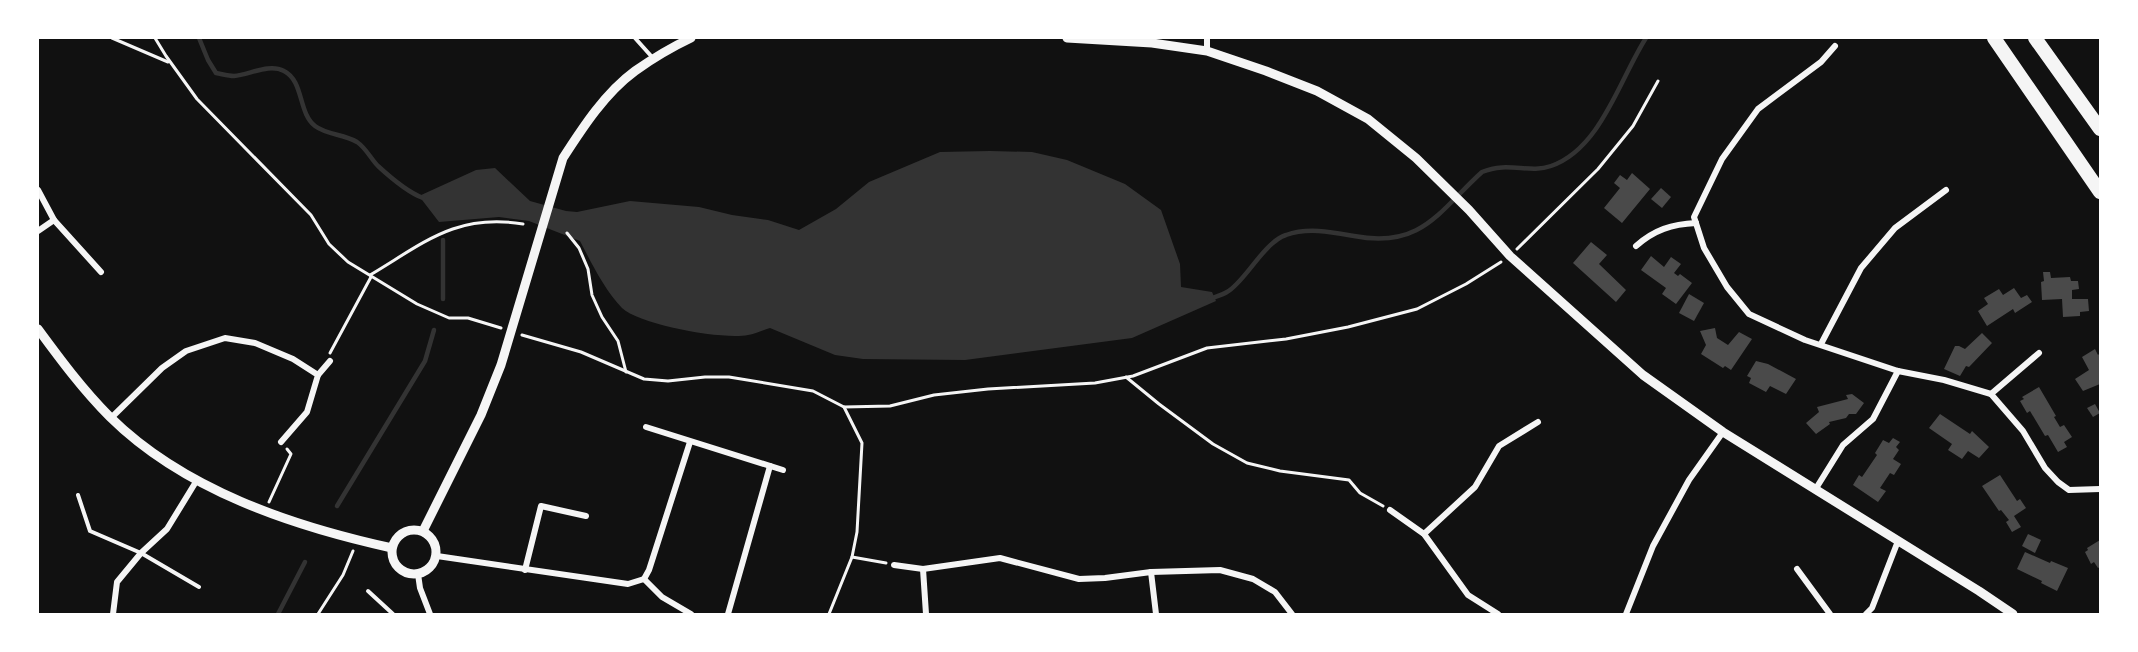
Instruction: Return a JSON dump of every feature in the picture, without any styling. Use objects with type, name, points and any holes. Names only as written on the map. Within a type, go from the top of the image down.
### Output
[{"type":"highway","points":[[1994,38],[2100,192]]},
{"type":"highway","points":[[2035,38],[2100,129]]},
{"type":"street","points":[[423,531],[481,415],[501,366],[563,158],[604,100],[634,72],[691,38]]},
{"type":"street","points":[[1067,38],[1152,44],[1207,51],[1317,90],[1368,119],[1416,158],[1469,210],[1510,256],[1643,375],[1722,432],[2013,615]]},
{"type":"street","points":[[1207,38],[1207,51]]},
{"type":"street","points":[[1835,46],[1821,62],[1758,109],[1722,159],[1694,217],[1704,248],[1726,287],[1749,314],[1786,333],[1898,370],[1944,380],[1991,394],[2023,431],[2045,468],[2058,482],[2069,490],[2100,489]]},
{"type":"street","points":[[38,190],[54,220],[101,272]]},
{"type":"street","points":[[1821,344],[1861,268],[1895,228],[1946,190]]},
{"type":"street","points":[[38,231],[54,220]]},
{"type":"street","points":[[1636,246],[1647,236],[1661,229],[1673,225],[1696,223]]},
{"type":"street","points":[[38,329],[76,380],[111,418],[163,459],[197,480],[265,512],[357,541],[392,548]]},
{"type":"street","points":[[111,418],[162,368],[186,351],[225,338],[255,343],[294,359],[318,375]]},
{"type":"street","points":[[1991,394],[2039,353]]},
{"type":"street","points":[[281,442],[307,412],[318,375],[330,361]]},
{"type":"street","points":[[1815,490],[1843,445],[1873,418],[1898,370]]},
{"type":"street","points":[[1424,534],[1475,487],[1499,446],[1538,422]]},
{"type":"street","points":[[646,427],[783,470]]},
{"type":"street","points":[[1626,615],[1653,546],[1689,480],[1722,432]]},
{"type":"street","points":[[437,556],[628,584],[644,579],[650,570],[690,442]]},
{"type":"street","points":[[728,615],[770,466]]},
{"type":"street","points":[[113,615],[117,582],[141,553],[167,529],[197,480]]},
{"type":"street","points":[[525,570],[541,506],[586,516]]},
{"type":"street","points":[[1390,510],[1424,534],[1468,595],[1498,615]]},
{"type":"street","points":[[415,529],[423,531],[435,543],[437,556],[434,564],[428,570],[418,574],[404,572],[397,567],[392,548],[400,535],[415,529]]},
{"type":"street","points":[[1866,615],[1872,608],[1898,541]]},
{"type":"street","points":[[894,565],[923,569],[1000,558],[1079,579],[1152,572],[1220,570],[1253,579],[1275,592],[1292,615]]},
{"type":"street","points":[[923,569],[926,615]]},
{"type":"street","points":[[1797,569],[1830,615]]},
{"type":"street","points":[[1152,572],[1156,615]]},
{"type":"street","points":[[418,574],[420,588],[430,614]]},
{"type":"street","points":[[644,579],[662,597],[691,615]]},
{"type":"lane","points":[[635,38],[654,59]]},
{"type":"lane","points":[[78,495],[90,531],[141,553],[199,587]]},
{"type":"lane","points":[[368,591],[393,615]]},
{"type":"path","points":[[112,38],[170,63]]},
{"type":"path","points":[[155,38],[170,63],[197,99],[311,215],[329,244],[348,262],[417,304],[449,318],[468,318],[581,352],[644,379],[668,381],[729,377],[813,391],[844,406],[890,406],[934,395],[988,389],[1095,383],[1126,377],[1207,348],[1286,339],[1348,327],[1417,309],[1466,284],[1510,256],[1598,169],[1633,126],[1658,81]]},
{"type":"path","points":[[330,361],[330,352],[342,334],[370,276],[429,238],[448,229],[498,222],[523,224]]},
{"type":"path","points":[[567,233],[579,248],[588,269],[592,295],[618,341],[626,372]]},
{"type":"path","points":[[1126,377],[1213,444],[1247,463],[1280,471],[1349,480],[1360,493],[1390,510]]},
{"type":"path","points":[[829,615],[852,557],[857,532],[862,443],[844,406]]},
{"type":"path","points":[[265,512],[291,454],[281,442]]},
{"type":"path","points":[[318,615],[343,575],[357,541]]},
{"type":"path","points":[[852,557],[894,565]]},
{"type":"shaded area","points":[[940,152],[1032,152],[1067,160],[1125,184],[1161,210],[1180,264],[1181,287],[1212,292],[1216,301],[1132,338],[965,360],[863,359],[835,355],[770,328],[748,335],[720,335],[682,330],[646,320],[622,308],[616,301],[580,241],[529,221],[499,217],[439,222],[419,196],[476,170],[495,168],[530,201],[566,211],[577,212],[630,201],[699,207],[768,220],[799,230],[836,209],[869,182]]},
{"type":"building","points":[[1632,173],[1650,189],[1622,223],[1604,208],[1620,188],[1614,183],[1620,175],[1627,180]]},
{"type":"building","points":[[1661,188],[1671,197],[1662,208],[1651,199]]},
{"type":"building","points":[[1591,242],[1607,255],[1599,264],[1626,290],[1616,302],[1573,263]]},
{"type":"building","points":[[1651,256],[1664,267],[1671,257],[1681,264],[1674,273],[1678,276],[1680,274],[1692,283],[1676,304],[1662,294],[1666,288],[1641,270]]},
{"type":"building","points":[[2043,272],[2050,272],[2051,278],[2070,277],[2071,281],[2078,281],[2079,289],[2072,290],[2072,299],[2088,299],[2089,311],[2080,312],[2080,316],[2063,317],[2062,299],[2042,300]]},
{"type":"building","points":[[2014,288],[2021,298],[2027,295],[2032,302],[2015,313],[2013,309],[1987,326],[1978,311],[1988,304],[1984,298],[1999,289],[2003,295]]},
{"type":"building","points":[[1689,294],[1704,303],[1694,321],[1679,313]]},
{"type":"building","points":[[1715,328],[1717,338],[1728,345],[1739,332],[1752,339],[1731,370],[1725,366],[1723,368],[1701,354],[1706,345],[1700,331]]},
{"type":"building","points":[[1982,333],[1992,343],[1969,367],[1966,366],[1960,376],[1944,369],[1955,346],[1965,349]]},
{"type":"building","points":[[2095,349],[2098,355],[2100,353],[2100,384],[2083,391],[2075,379],[2089,370],[2082,357]]},
{"type":"building","points":[[1756,361],[1768,364],[1796,379],[1786,394],[1770,386],[1766,392],[1749,383],[1751,378],[1747,376]]},
{"type":"building","points":[[2039,387],[2060,427],[2064,425],[2072,437],[2064,442],[2067,447],[2058,452],[2048,435],[2045,436],[2030,411],[2027,413],[2020,401],[2024,399],[2022,397]]},
{"type":"building","points":[[1852,394],[1864,403],[1856,414],[1849,414],[1846,418],[1829,422],[1830,424],[1816,434],[1806,423],[1819,412],[1817,407],[1848,399],[1846,395]]},
{"type":"building","points":[[2095,404],[2100,413],[2093,417],[2087,408]]},
{"type":"building","points":[[1940,414],[1970,434],[1972,431],[1989,447],[1979,458],[1968,451],[1962,459],[1948,450],[1952,444],[1929,428]]},
{"type":"building","points":[[1893,438],[1900,442],[1896,447],[1899,450],[1893,459],[1901,464],[1894,475],[1890,473],[1880,488],[1886,491],[1878,502],[1853,485],[1859,475],[1862,477],[1877,455],[1875,453],[1883,440],[1889,443]]},
{"type":"building","points":[[2000,475],[2017,501],[2020,499],[2026,508],[2014,516],[2021,527],[2012,532],[2006,522],[2009,520],[2001,510],[1999,511],[1982,486]]},
{"type":"building","points":[[2028,534],[2041,540],[2035,553],[2022,546]]},
{"type":"building","points":[[2100,540],[2100,567],[2098,568],[2094,562],[2091,564],[2085,552],[2087,548]]},
{"type":"building","points":[[2025,552],[2068,568],[2057,591],[2017,569]]},
{"type":"waterway","points":[[199,38],[216,73],[234,76],[272,68],[284,71],[295,82],[306,113],[315,126],[357,142],[388,175],[423,198]]},
{"type":"waterway","points":[[1210,299],[1234,287],[1262,253],[1286,235],[1311,231],[1377,239],[1397,237],[1427,224],[1482,172],[1509,167],[1543,168],[1568,157],[1583,144],[1608,111],[1646,38]]},
{"type":"waterway","points":[[443,240],[443,299]]},
{"type":"waterway","points":[[337,506],[425,361],[434,330]]},
{"type":"waterway","points":[[278,614],[305,562]]}]
